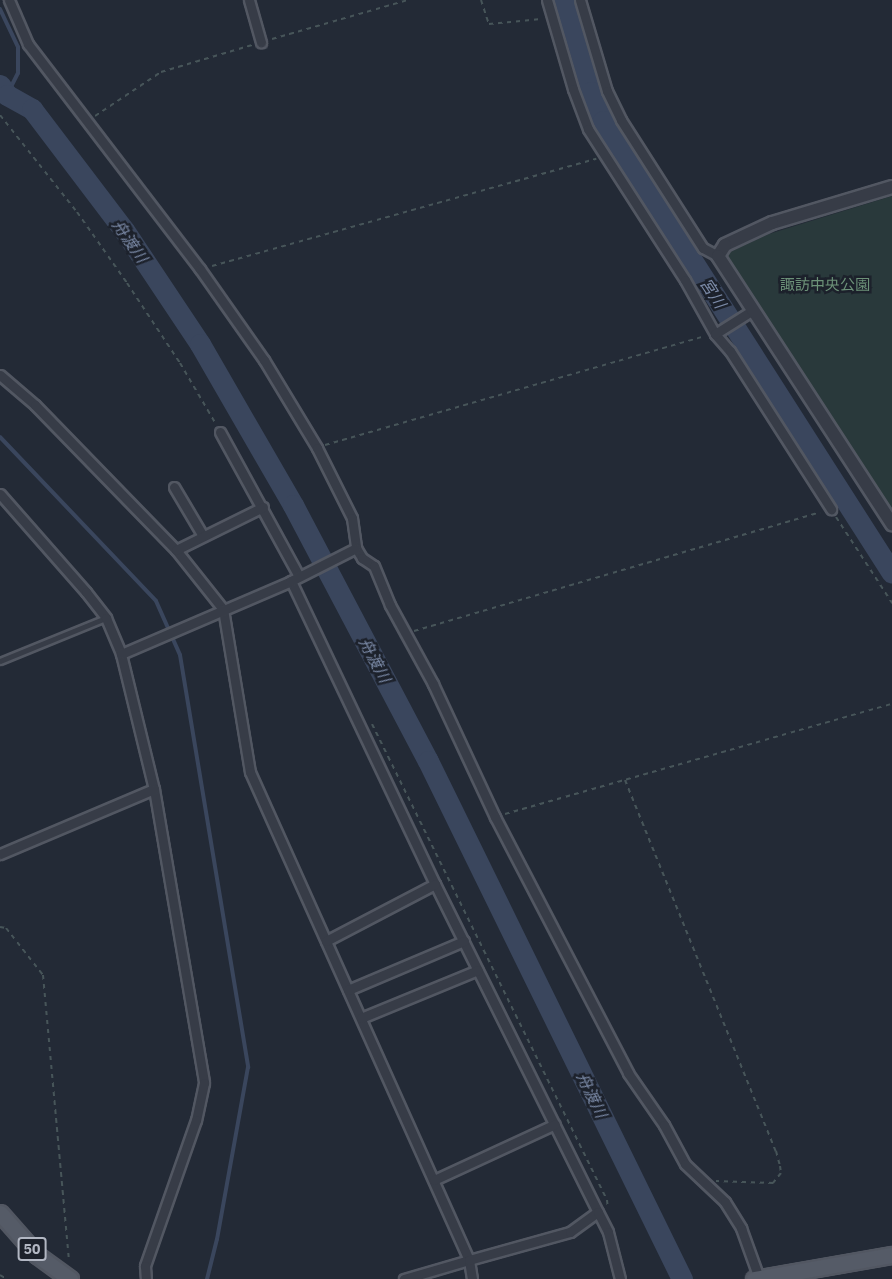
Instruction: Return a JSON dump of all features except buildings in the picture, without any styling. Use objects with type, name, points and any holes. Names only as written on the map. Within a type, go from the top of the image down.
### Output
[{"type":"main road","name":"50","points":[[0,1213],[38,1255],[70,1279]]},
{"type":"main road","points":[[757,1278],[892,1255]]},
{"type":"street","points":[[9,0],[28,44],[200,269],[264,360],[317,448],[352,518],[353,549],[374,566],[390,605],[433,684],[495,817],[628,1073],[664,1125],[685,1164],[725,1202],[741,1228],[757,1278]]},
{"type":"street","points":[[249,0],[261,42]]},
{"type":"street","points":[[547,0],[573,89],[588,129],[831,509]]},
{"type":"street","points":[[580,0],[608,91],[621,120],[703,248],[718,256],[750,313],[892,524]]},
{"type":"street","points":[[718,256],[724,245],[772,222],[892,187]]},
{"type":"street","points":[[717,334],[750,313]]},
{"type":"street","points":[[0,375],[35,405],[176,550],[223,609],[250,772],[434,1180],[469,1260],[472,1279]]},
{"type":"street","points":[[220,432],[263,507],[298,576],[435,884],[608,1232],[620,1279]]},
{"type":"street","points":[[174,487],[203,536]]},
{"type":"street","points":[[1,498],[86,592],[106,618],[121,654],[154,789],[204,1083],[195,1120],[145,1266],[146,1279]]},
{"type":"street","points":[[176,550],[263,507]]},
{"type":"street","points":[[121,654],[298,576],[353,549]]},
{"type":"street","points":[[0,854],[154,789]]},
{"type":"street","points":[[326,940],[435,884]]},
{"type":"street","points":[[348,990],[464,941]]},
{"type":"street","points":[[361,1018],[478,970]]},
{"type":"street","points":[[434,1180],[555,1124]]},
{"type":"street","points":[[404,1279],[570,1232],[598,1212]]},
{"type":"lane","points":[[0,661],[106,618]]},
{"type":"path","points":[[88,121],[161,72],[408,0]]},
{"type":"path","points":[[481,0],[489,24],[552,18]]},
{"type":"path","points":[[0,115],[77,212],[127,283],[180,363],[220,432]]},
{"type":"path","points":[[200,269],[604,157]]},
{"type":"path","points":[[317,448],[668,345],[717,334]]},
{"type":"path","points":[[406,633],[831,509],[892,603]]},
{"type":"path","points":[[495,817],[892,704]]},
{"type":"path","points":[[368,716],[607,1200],[611,1224],[608,1232]]},
{"type":"path","points":[[626,780],[776,1151],[781,1173],[773,1183],[703,1180]]},
{"type":"path","points":[[0,927],[6,928],[43,975],[69,1263]]},
{"type":"path","points":[[0,1275],[7,1279]]},
{"type":"green space","name":"諏訪中央公園","points":[[892,196],[892,511],[728,259],[730,252],[769,234]]},
{"type":"waterway","name":"宮川","points":[[564,0],[591,92],[603,121],[892,573]]},
{"type":"waterway","points":[[0,9],[18,47],[18,73],[7,95]]},
{"type":"waterway","name":"舟渡川","points":[[0,85],[7,95],[32,109],[124,230],[200,344],[293,505],[428,761],[682,1279]]},
{"type":"waterway","points":[[0,437],[156,601],[180,655],[248,1067],[217,1239],[207,1279]]}]
